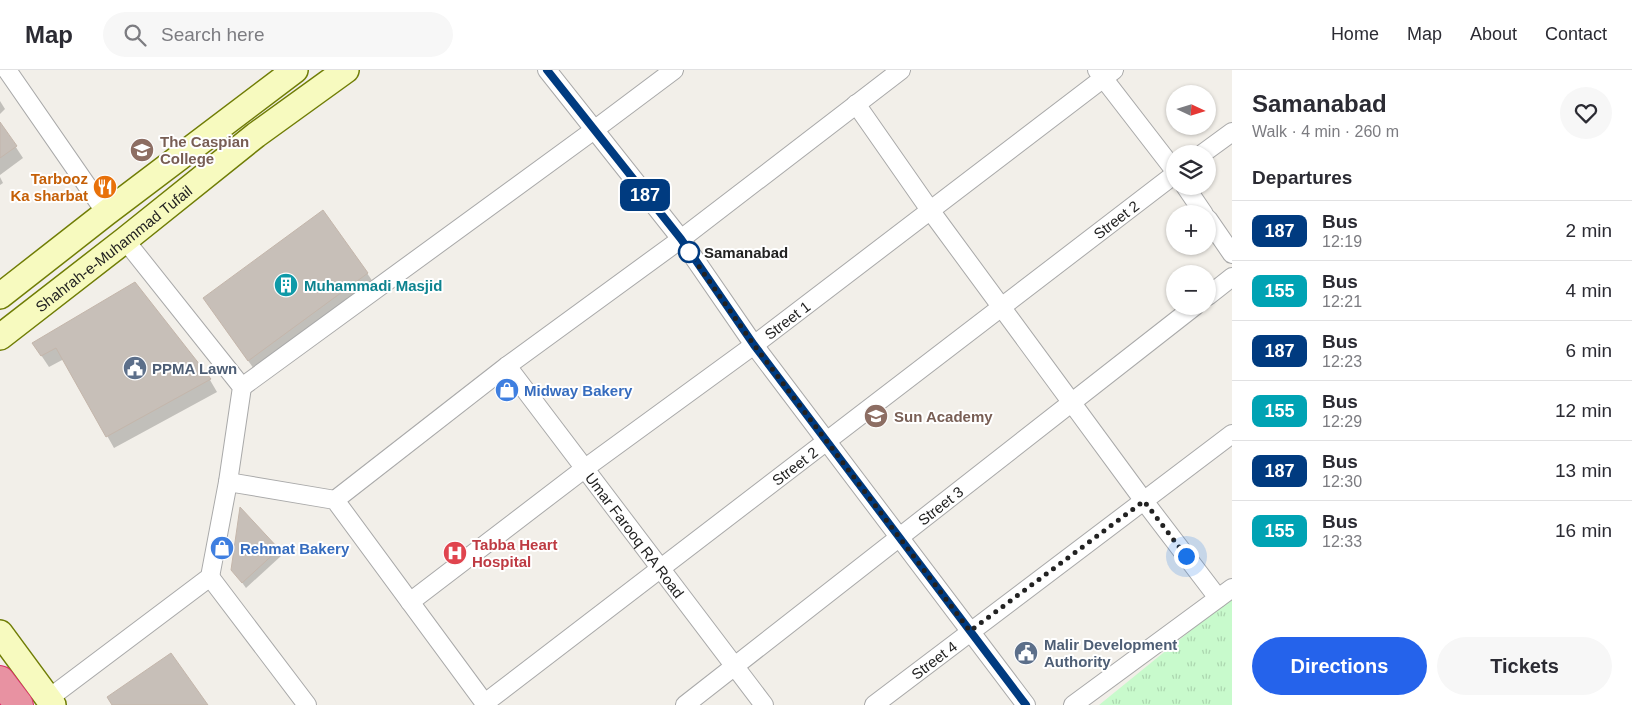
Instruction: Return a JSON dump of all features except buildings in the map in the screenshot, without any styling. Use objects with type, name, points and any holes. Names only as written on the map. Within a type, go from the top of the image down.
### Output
[{"type":"highway","points":[[0,680],[19,705]]},
{"type":"main road","name":"Shahrah-e-Muhammad Tufail","points":[[0,296],[295,70]]},
{"type":"main road","name":"Shahrah-e-Muhammad Tufail","points":[[0,337],[256,135],[346,70]]},
{"type":"main road","points":[[0,633],[51,702]]},
{"type":"street","points":[[6,70],[106,213]]},
{"type":"street","points":[[547,70],[681,239],[754,345],[1026,705]]},
{"type":"street","points":[[51,702],[210,576],[228,482],[242,387],[674,70]]},
{"type":"street","points":[[335,500],[508,366],[681,239],[901,70]]},
{"type":"street","points":[[1105,73],[1166,160]]},
{"type":"street","name":"Street 1","points":[[410,602],[584,469],[754,345],[1105,73]]},
{"type":"street","points":[[856,104],[930,210],[1144,501],[1225,593],[1073,705]]},
{"type":"street","points":[[1214,145],[1232,132]]},
{"type":"street","name":"Street 2","points":[[485,704],[1166,180]]},
{"type":"street","points":[[1216,231],[1232,254]]},
{"type":"street","points":[[125,240],[242,387]]},
{"type":"street","points":[[1216,290],[1232,277]]},
{"type":"street","name":"Street 3","points":[[685,705],[1184,315]]},
{"type":"street","name":"Umar Farooq RA Road","points":[[508,366],[734,668],[764,705]]},
{"type":"street","name":"Street 4","points":[[874,705],[1232,434]]},
{"type":"street","points":[[228,482],[335,500],[485,704]]},
{"type":"street","points":[[210,576],[307,705]]},
{"type":"green space","points":[[1232,597],[1232,705],[1099,705]]},
{"type":"bus line","name":"187","points":[[547,70],[681,239],[754,345],[1026,705]]},
{"type":"place","name":"The Caspian College","points":[[142,150]]},
{"type":"place","name":"Tarbooz Ka sharbat","points":[[105,187]]},
{"type":"place","name":"Samanabad","points":[[689,252]]},
{"type":"place","name":"Muhammadi Masjid","points":[[286,285]]},
{"type":"place","name":"PPMA Lawn","points":[[135,368]]},
{"type":"place","name":"Midway Bakery","points":[[507,390]]},
{"type":"place","name":"Sun Academy","points":[[876,416]]},
{"type":"place","name":"Rehmat Bakery","points":[[222,548]]},
{"type":"place","name":"Tabba Heart Hospital","points":[[455,553]]},
{"type":"place","name":"Malir Development Authority","points":[[1026,653]]},
{"type":"route","points":[[689,252],[754,345],[970,631],[1144,501],[1186,556]]}]
